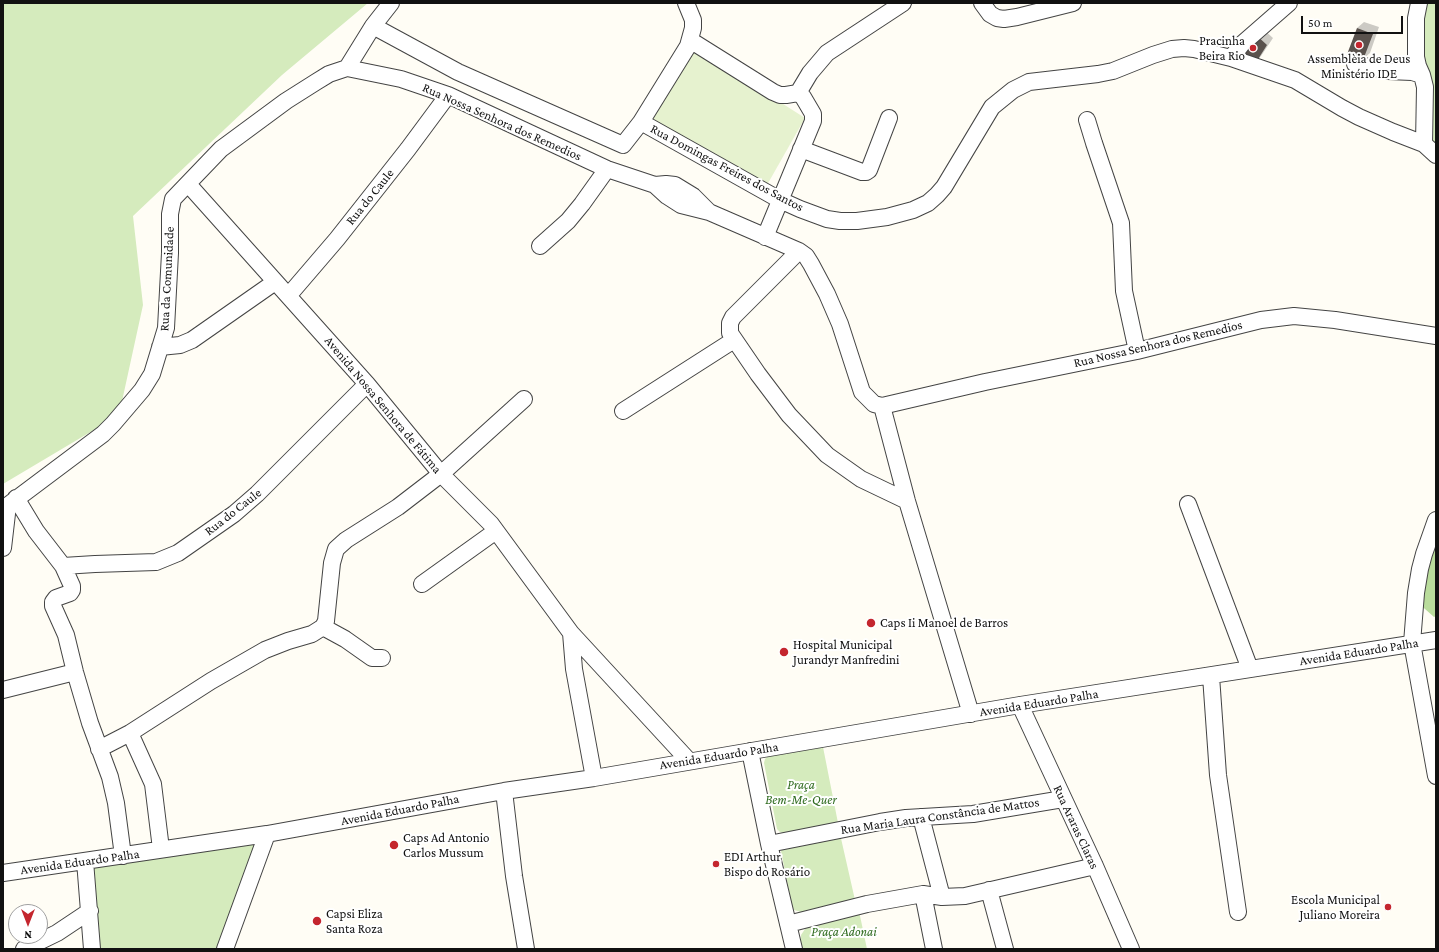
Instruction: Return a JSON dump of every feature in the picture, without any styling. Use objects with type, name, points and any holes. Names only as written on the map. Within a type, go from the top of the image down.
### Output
[{"type":"street","points":[[347,68],[373,26],[391,3]]},
{"type":"street","points":[[641,122],[683,56],[690,40],[692,20],[686,3]]},
{"type":"street","points":[[798,93],[810,73],[826,53],[903,3]]},
{"type":"street","points":[[982,3],[990,14],[997,18],[1017,17],[1073,3]]},
{"type":"street","points":[[1231,58],[1242,44],[1289,3]]},
{"type":"street","points":[[1419,3],[1416,18],[1416,57],[1425,87],[1424,144]]},
{"type":"street","name":"Rua Domingas Freires dos Santos","points":[[373,26],[458,72],[623,145],[641,122],[780,200],[827,219],[840,221],[856,221],[886,217],[913,210],[928,203],[940,191],[992,107],[1013,90],[1029,82],[1098,74],[1172,49],[1194,49],[1231,58],[1295,80],[1353,114],[1424,144],[1436,155]]},
{"type":"street","points":[[690,40],[773,92],[780,95],[798,93],[803,97],[814,117],[765,237]]},
{"type":"street","points":[[1355,64],[1388,71],[1412,72],[1422,75]]},
{"type":"street","name":"Rua Nossa Senhora dos Remedios","points":[[347,68],[402,79],[448,95],[607,169],[655,185],[666,184],[675,186],[693,196],[709,212],[799,251],[806,256],[827,294],[840,324],[862,392],[874,404],[882,406],[985,382],[1137,351],[1261,320],[1294,316],[1335,320],[1436,336]]},
{"type":"street","name":"Rua da Comunidade","points":[[9,504],[103,434],[142,390],[152,374],[166,328],[171,206],[173,199],[221,149],[286,101],[329,74],[347,68]]},
{"type":"street","name":"Rua do Caule","points":[[288,295],[356,215],[448,95]]},
{"type":"street","points":[[801,149],[862,172],[866,172],[869,170],[889,118]]},
{"type":"street","points":[[1087,120],[1121,223],[1124,291],[1137,351]]},
{"type":"street","points":[[540,246],[568,221],[607,169]]},
{"type":"street","name":"Avenida Nossa Senhora de Fátima","points":[[188,184],[367,384],[441,474],[491,524],[571,633],[689,761]]},
{"type":"street","points":[[799,251],[733,317],[729,328],[730,333],[789,415],[827,454],[861,479],[907,501]]},
{"type":"street","points":[[160,347],[180,344],[192,340],[275,282]]},
{"type":"street","points":[[623,411],[734,340]]},
{"type":"street","name":"Rua do Caule","points":[[63,566],[156,562],[178,553],[234,514],[258,494],[367,384]]},
{"type":"street","points":[[99,749],[130,733],[211,681],[265,650],[312,634],[323,627],[326,620],[332,563],[336,549],[346,540],[398,507],[441,474],[524,399]]},
{"type":"street","points":[[882,406],[907,501],[971,714]]},
{"type":"street","points":[[3,548],[9,504]]},
{"type":"street","points":[[9,504],[36,531],[63,566],[72,586],[70,593],[56,598],[53,602],[53,606],[66,635],[75,672],[99,749],[110,777],[115,797],[123,856]]},
{"type":"street","points":[[1188,504],[1250,669]]},
{"type":"street","points":[[1436,520],[1420,570],[1416,593],[1412,643],[1436,776]]},
{"type":"street","points":[[422,584],[496,531]]},
{"type":"street","points":[[323,627],[345,639],[372,658],[382,658]]},
{"type":"street","points":[[571,633],[574,669],[594,778]]},
{"type":"street","name":"Avenida Eduardo Palha","points":[[3,873],[267,834],[504,791],[594,778],[1020,705],[1436,640]]},
{"type":"street","points":[[3,690],[75,672]]},
{"type":"street","points":[[1211,676],[1218,775],[1238,912]]},
{"type":"street","name":"Rua Araras Claras","points":[[1020,705],[1095,866],[1131,949]]},
{"type":"street","points":[[130,733],[153,784],[161,849]]},
{"type":"street","points":[[750,751],[769,844],[794,949]]},
{"type":"street","points":[[504,791],[514,876],[526,949]]},
{"type":"street","name":"Rua Maria Laura Constância de Mattos","points":[[769,844],[880,822],[921,817],[973,814],[1063,799]]},
{"type":"street","points":[[921,817],[942,897]]},
{"type":"street","points":[[225,949],[267,834]]},
{"type":"street","points":[[85,862],[92,949]]},
{"type":"street","points":[[788,924],[866,904],[923,894],[942,897],[965,896],[1095,866]]},
{"type":"street","points":[[989,890],[1005,949]]},
{"type":"street","points":[[923,894],[934,949]]},
{"type":"street","points":[[24,949],[57,933],[90,911]]},
{"type":"green space","points":[[3,3],[368,3],[282,75],[133,216],[143,305],[119,415],[3,484]]},
{"type":"green space","points":[[1422,3],[1436,3],[1436,154],[1425,144]]},
{"type":"green space","points":[[694,47],[805,118],[767,185],[650,119]]},
{"type":"green space","points":[[1436,530],[1436,616],[1434,617],[1416,601]]},
{"type":"green space","name":"Praça Bem-Me-Quer","points":[[823,747],[838,823],[783,833],[780,832],[777,829],[764,763],[765,759],[768,756]]},
{"type":"green space","points":[[840,834],[855,900],[801,912],[794,910],[781,851],[784,846]]},
{"type":"green space","points":[[259,841],[224,949],[93,949],[90,866]]},
{"type":"green space","name":"Praça Adonai","points":[[859,911],[867,949],[801,949],[801,935],[807,926]]},
{"type":"building","name":"Assemblèia de Deus Ministério IDE","points":[[1357,28],[1373,34],[1363,60],[1346,57]]},
{"type":"building","name":"Pracinha Beira Rio","points":[[1255,34],[1267,45],[1255,64],[1233,56]]},
{"type":"place","name":"Assemblèia de Deus Ministério IDE","points":[[1359,45]]},
{"type":"place","name":"Pracinha Beira Rio","points":[[1253,48]]},
{"type":"place","name":"Caps Ii Manoel de Barros","points":[[871,623]]},
{"type":"place","name":"Hospital Municipal Jurandyr Manfredini","points":[[784,652]]},
{"type":"place","name":"Caps Ad Antonio Carlos Mussum","points":[[394,845]]},
{"type":"place","name":"EDI Arthur Bispo do Rosário","points":[[716,864]]},
{"type":"place","name":"Escola Municipal Juliano Moreira","points":[[1388,907]]},
{"type":"place","name":"Capsi Eliza Santa Roza","points":[[317,921]]}]
